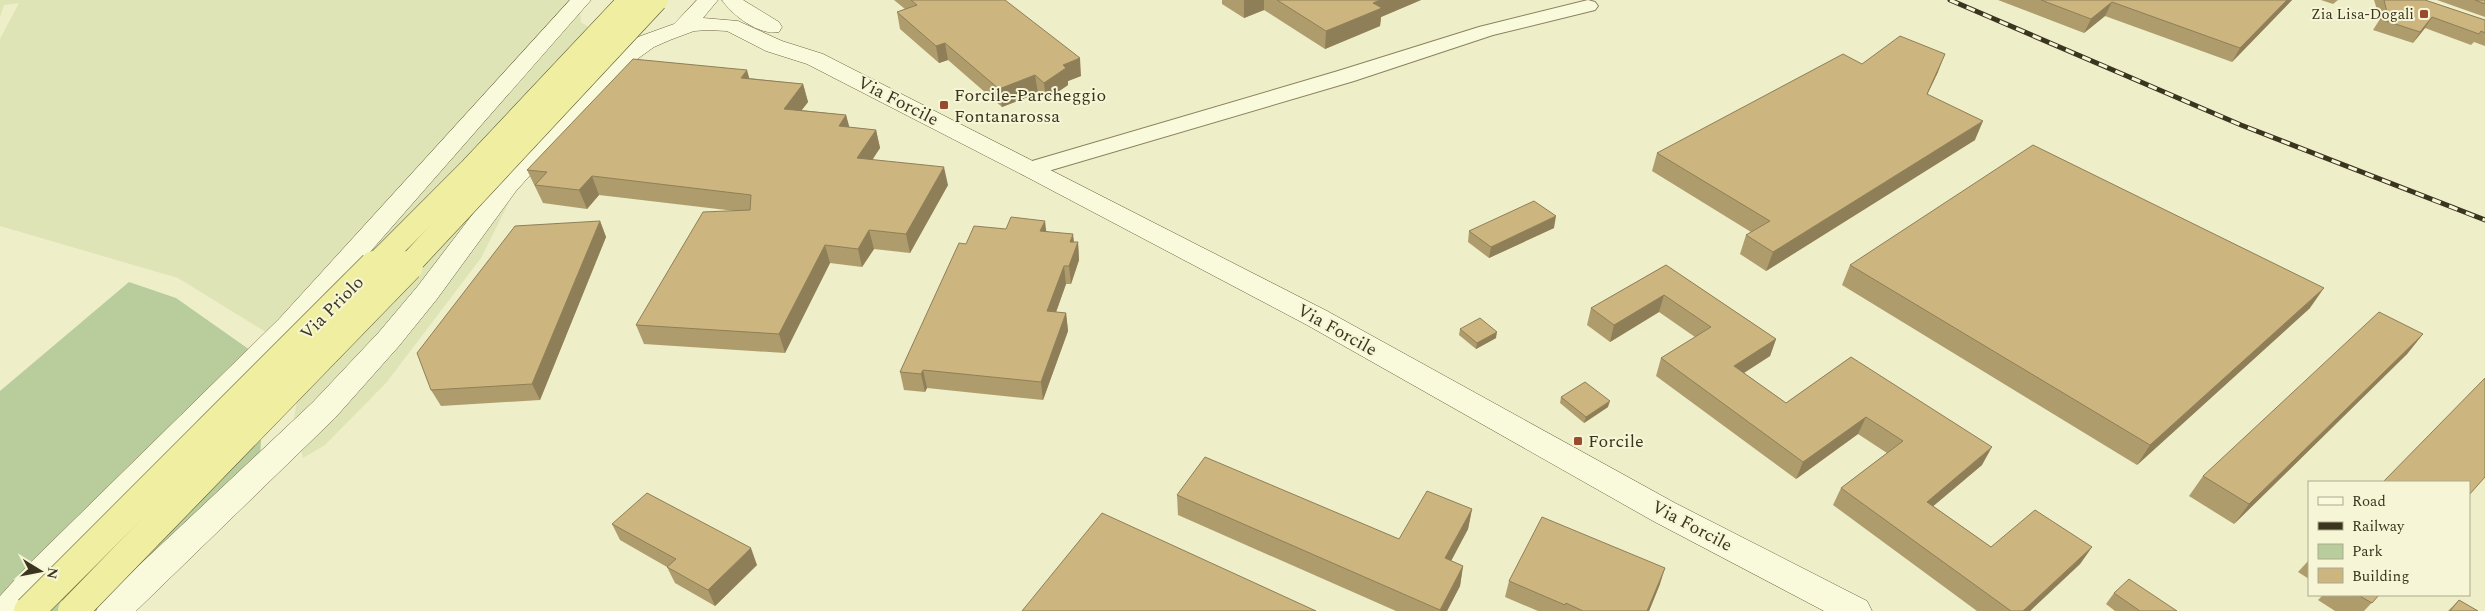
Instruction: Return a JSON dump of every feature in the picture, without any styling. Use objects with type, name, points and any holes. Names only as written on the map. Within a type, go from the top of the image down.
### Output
[{"type":"main road","name":"Via Priolo","points":[[29,611],[470,170],[630,0]]},
{"type":"main road","name":"Via Priolo","points":[[73,611],[386,291],[520,150],[656,0]]},
{"type":"street","points":[[8,611],[54,558],[190,427],[290,325],[581,0]]},
{"type":"street","points":[[594,0],[592,5],[594,17],[602,25],[618,29],[647,28],[691,16],[708,24],[731,25],[774,46],[815,59]]},
{"type":"street","points":[[732,0],[739,8],[790,39],[815,59]]},
{"type":"street","points":[[1030,169],[1346,76],[1486,31],[1588,6]]},
{"type":"street","points":[[113,611],[324,410],[388,339],[461,250],[507,186],[621,60],[646,42],[691,16]]},
{"type":"street","name":"Via Forcile","points":[[815,59],[1317,318],[1664,512],[1855,611]]},
{"type":"green space","points":[[0,0],[570,0],[580,12],[581,22],[590,28],[635,36],[655,33],[452,243],[359,358],[383,364],[409,335],[510,200],[481,258],[386,383],[325,445],[303,458],[294,418],[305,356],[178,278],[0,226],[0,39],[19,3],[4,5],[0,17]]},
{"type":"green space","points":[[129,282],[176,298],[264,360],[259,490],[133,611],[0,611],[0,391]]},
{"type":"building","points":[[911,0],[1005,0],[1080,58],[1063,65],[1066,68],[1044,83],[1035,75],[999,89],[945,43],[936,46],[897,12],[917,5]]},
{"type":"building","points":[[1277,0],[1380,0],[1373,3],[1382,8],[1326,31]]},
{"type":"building","points":[[2041,0],[2287,0],[2240,48],[2112,2],[2091,19]]},
{"type":"building","points":[[2384,0],[2425,0],[2485,20],[2485,33],[2481,31],[2479,34],[2432,17],[2420,32],[2380,19],[2387,12]]},
{"type":"building","points":[[2475,0],[2485,0],[2485,4]]},
{"type":"building","points":[[1900,36],[1945,54],[1927,94],[1983,121],[1773,252],[1746,235],[1770,221],[1657,153],[1843,54],[1862,64]]},
{"type":"building","points":[[633,59],[747,70],[741,78],[803,84],[784,109],[846,115],[839,126],[876,130],[857,158],[944,167],[906,234],[869,230],[858,249],[825,245],[779,334],[636,325],[703,212],[750,210],[751,195],[592,176],[579,190],[535,185],[547,172],[527,170]]},
{"type":"building","points":[[2033,145],[2324,288],[2150,445],[1850,265]]},
{"type":"building","points":[[1534,201],[1556,216],[1491,247],[1469,231]]},
{"type":"building","points":[[1011,217],[1045,221],[1040,231],[1073,234],[1070,242],[1078,242],[1069,266],[1064,266],[1047,311],[1066,313],[1041,382],[923,370],[921,374],[900,372],[959,243],[966,244],[974,226],[1006,229]]},
{"type":"building","points":[[600,221],[532,384],[431,390],[417,353],[515,226]]},
{"type":"building","points":[[1666,265],[1776,339],[1734,366],[1786,403],[1851,357],[1992,447],[1927,502],[1991,547],[2035,510],[2092,547],[2023,611],[2011,611],[1841,488],[1903,441],[1866,417],[1803,462],[1661,358],[1711,327],[1664,295],[1614,325],[1591,308]]},
{"type":"building","points":[[2379,312],[2423,334],[2249,504],[2203,476]]},
{"type":"building","points":[[1480,318],[1497,332],[1477,343],[1460,329]]},
{"type":"building","points":[[2485,378],[2485,477],[2470,494],[2470,481],[2384,481]]},
{"type":"building","points":[[1585,382],[1610,401],[1586,417],[1561,397]]},
{"type":"building","points":[[1205,457],[1399,539],[1427,491],[1472,509],[1445,558],[1463,566],[1440,610],[1177,495]]},
{"type":"building","points":[[647,493],[751,548],[708,590],[667,567],[676,559],[612,524]]},
{"type":"building","points":[[1102,513],[1316,611],[1022,611]]},
{"type":"building","points":[[1542,517],[1665,568],[1647,611],[1583,611],[1509,581]]},
{"type":"building","points":[[2129,579],[2177,611],[2140,611],[2114,593]]},
{"type":"building","points":[[2360,596],[2378,596],[2372,603]]},
{"type":"building","points":[[2459,600],[2478,611],[2450,611]]},
{"type":"railway","points":[[1950,0],[2241,125],[2485,220]]},
{"type":"place","name":"Zia Lisa-Dogali","points":[[2424,14]]},
{"type":"place","name":"Forcile-Parcheggio Fontanarossa","points":[[944,105]]},
{"type":"place","name":"Forcile","points":[[1578,441]]}]
